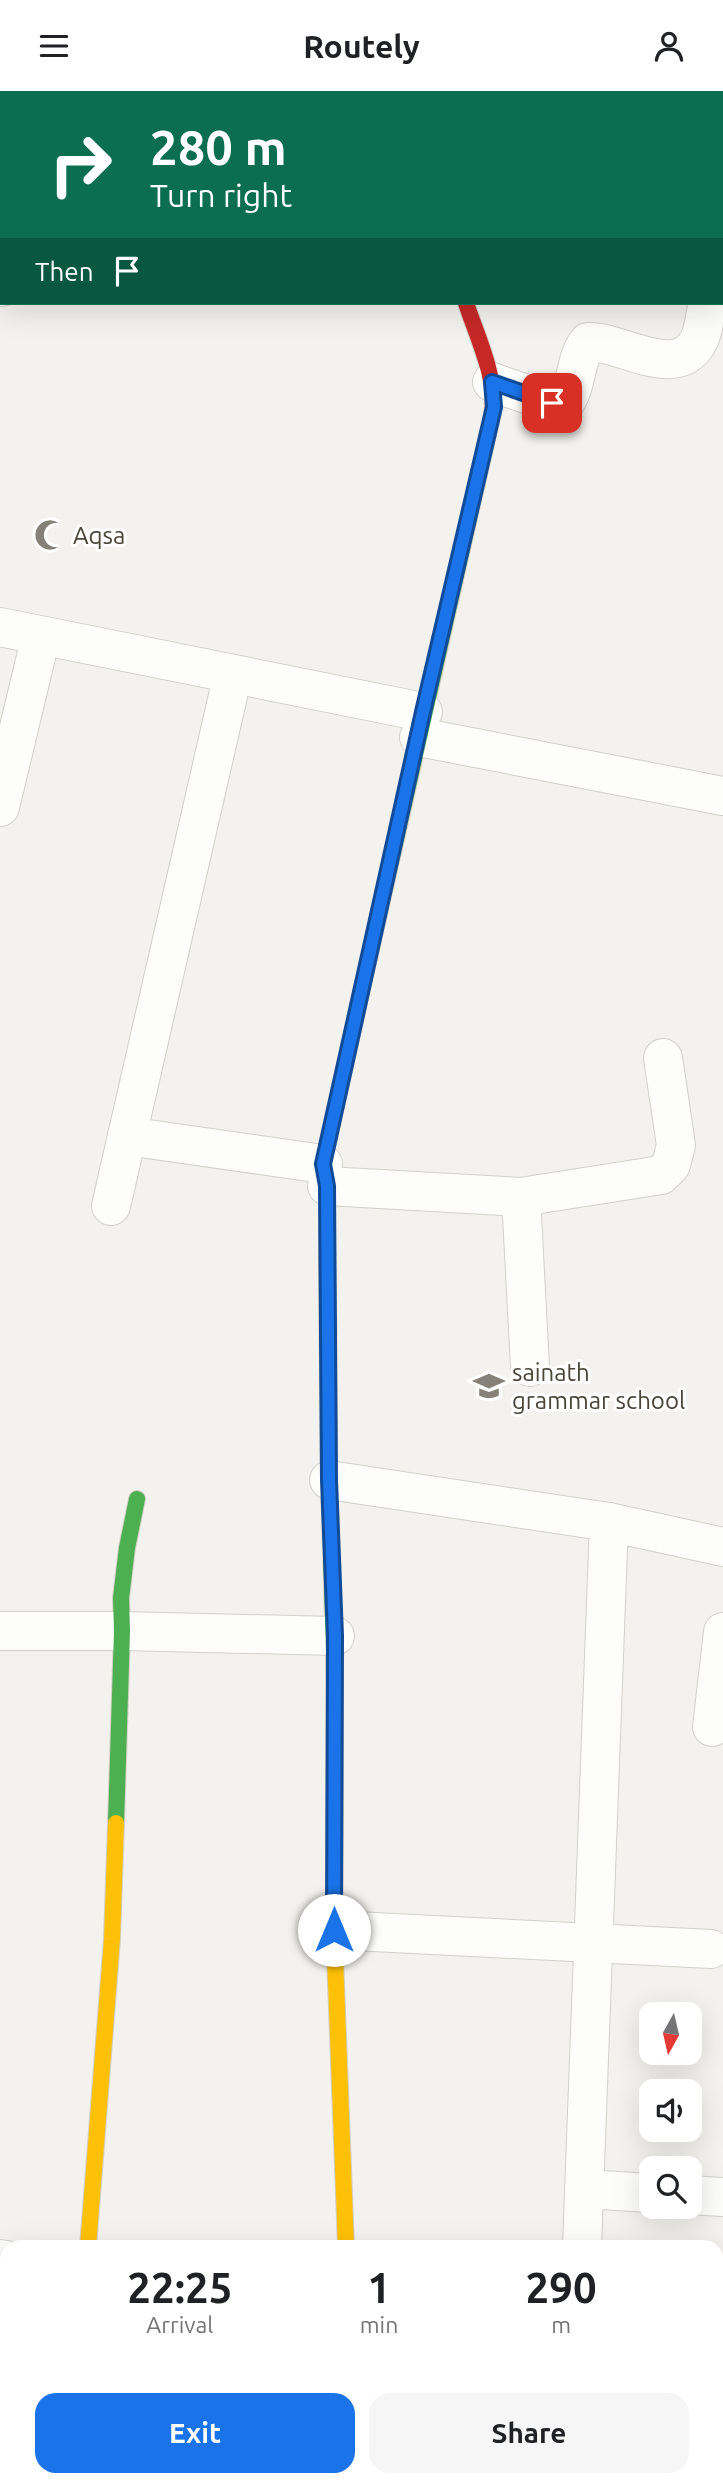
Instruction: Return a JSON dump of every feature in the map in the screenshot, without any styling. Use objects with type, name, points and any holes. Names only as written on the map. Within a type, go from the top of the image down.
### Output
[{"type":"street","points":[[346,2240],[334,1930],[335,1636],[329,1480],[325,1175],[421,724],[494,407],[492,382],[467,305]]},
{"type":"street","points":[[492,382],[552,403],[564,404],[569,397],[580,351],[588,341],[600,341],[651,359],[686,355],[699,340],[708,305]]},
{"type":"street","points":[[0,628],[233,674],[421,724],[723,796]]},
{"type":"street","points":[[0,807],[41,636]]},
{"type":"street","points":[[111,1206],[233,674]]},
{"type":"street","points":[[127,1136],[325,1175],[521,1197],[661,1175],[671,1165],[676,1145],[663,1058]]},
{"type":"street","points":[[521,1197],[530,1367]]},
{"type":"street","points":[[329,1480],[609,1522],[723,1547]]},
{"type":"street","points":[[89,2240],[112,1939],[121,1631],[119,1606],[124,1554],[136,1499]]},
{"type":"street","points":[[582,2240],[609,1522]]},
{"type":"street","points":[[0,1631],[335,1636]]},
{"type":"street","points":[[712,1727],[723,1632]]},
{"type":"street","points":[[334,1930],[711,1949]]},
{"type":"street","points":[[584,2189],[639,2192]]},
{"type":"street","points":[[702,2196],[723,2197]]},
{"type":"traffic: fast","points":[[360,997],[491,421]]},
{"type":"traffic: fast","points":[[327,1259],[329,1480],[335,1685]]},
{"type":"traffic: fast","points":[[116,1823],[121,1598],[137,1499]]},
{"type":"traffic: slow","points":[[327,1259],[327,1186],[323,1164],[360,997]]},
{"type":"traffic: slow","points":[[335,1685],[334,1930],[346,2240]]},
{"type":"traffic: slow","points":[[89,2240],[112,1939],[116,1823]]},
{"type":"traffic: jam","points":[[467,305],[490,376],[493,391],[491,421]]},
{"type":"place","name":"Aqsa","points":[[50,535]]},
{"type":"place","name":"sainath grammar school","points":[[489,1386]]},
{"type":"route","points":[[334,1930],[335,1636],[329,1480],[327,1186],[323,1164],[494,407],[492,382],[552,403]]}]
